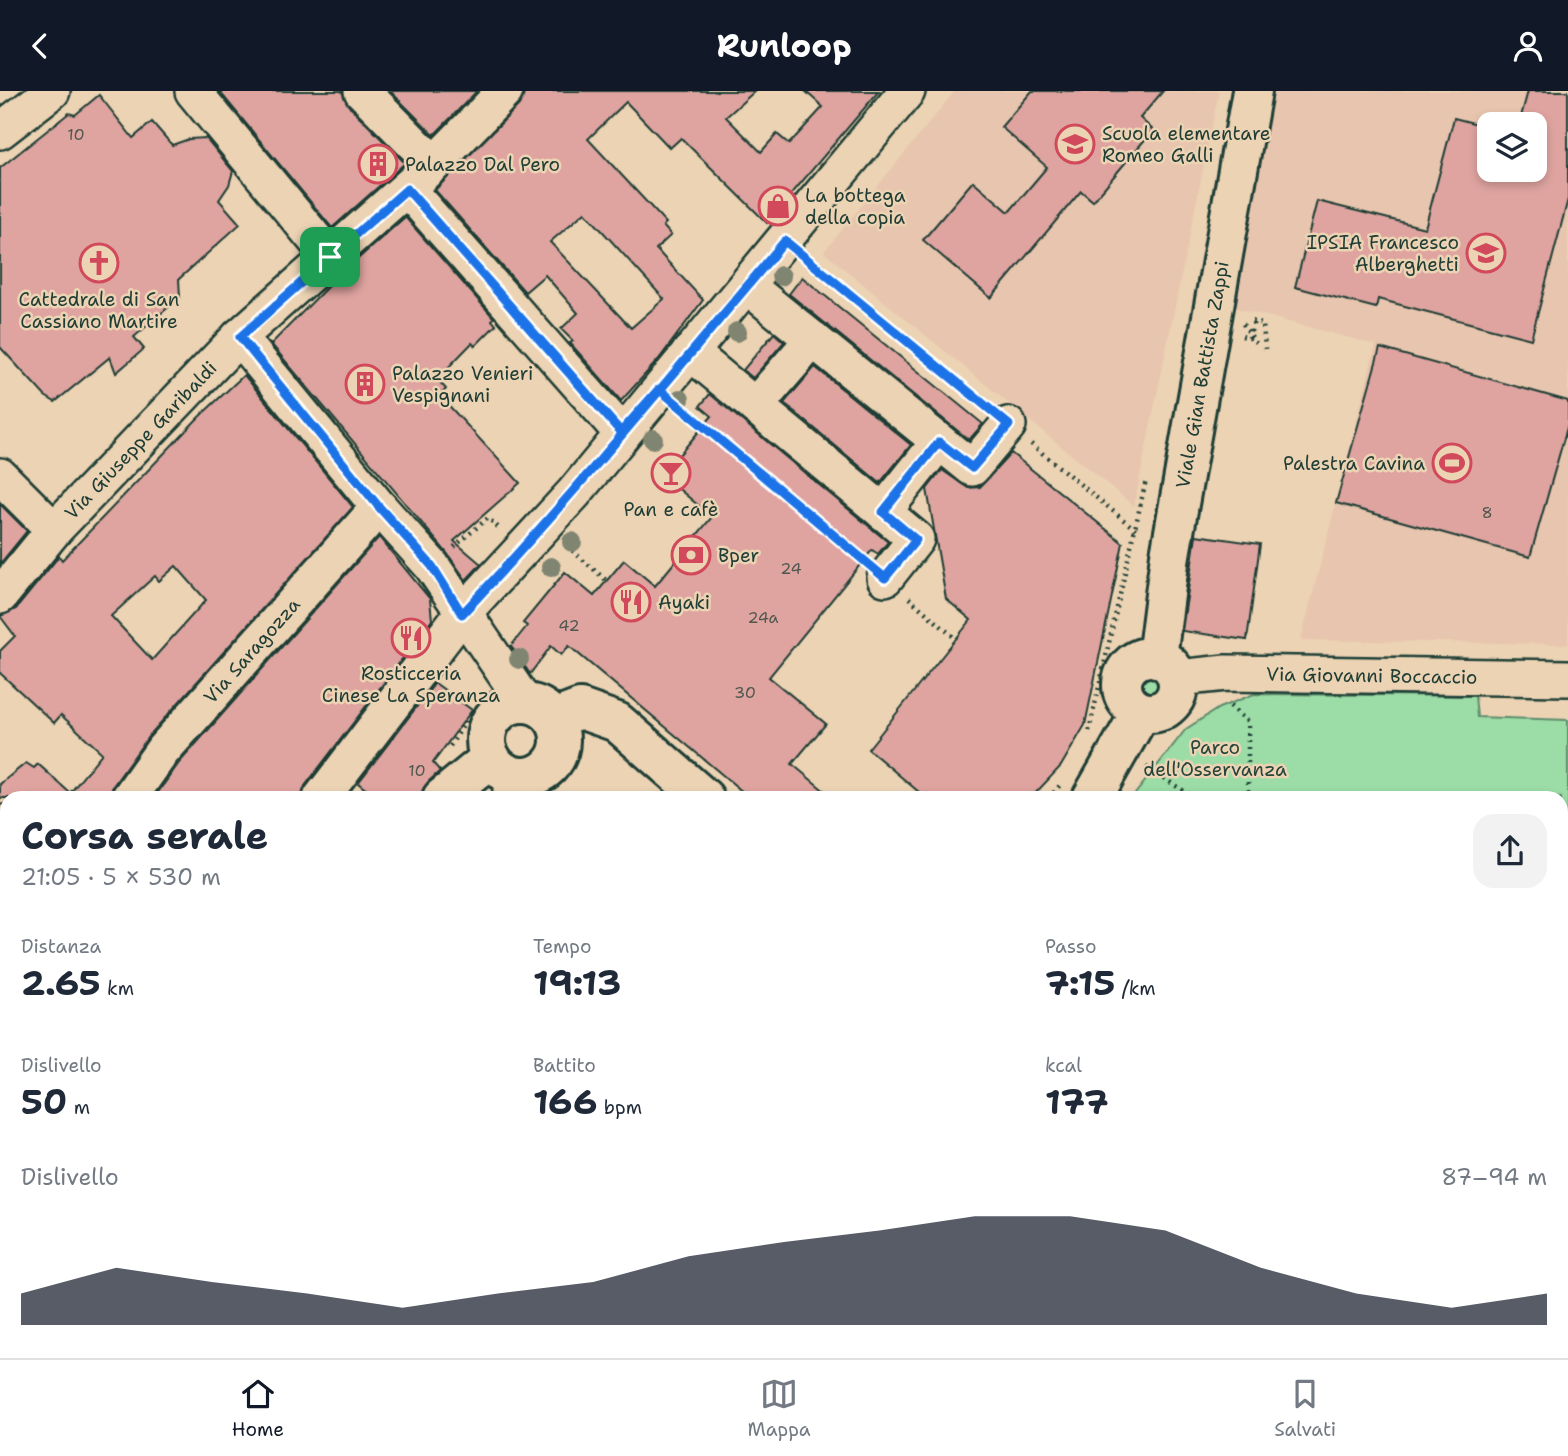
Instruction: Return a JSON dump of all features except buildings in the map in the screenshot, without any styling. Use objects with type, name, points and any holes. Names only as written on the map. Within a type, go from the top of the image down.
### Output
[{"type":"street","points":[[0,131],[52,91]]},
{"type":"street","points":[[193,91],[330,257]]},
{"type":"street","points":[[362,91],[434,164]]},
{"type":"street","name":"Via Giuseppe Garibaldi","points":[[0,596],[54,530],[240,337],[434,164],[505,91]]},
{"type":"street","points":[[326,791],[462,614],[522,550],[747,286],[907,91]]},
{"type":"street","name":"Viale Gian Battista Zappi","points":[[1168,668],[1170,555],[1252,91]]},
{"type":"street","points":[[407,189],[621,432]]},
{"type":"street","points":[[747,286],[972,468],[1009,425]]},
{"type":"street","points":[[240,337],[379,507],[432,566],[462,614],[539,711],[560,732],[560,744],[551,766],[534,776],[504,777],[463,791]]},
{"type":"street","points":[[755,406],[813,339]]},
{"type":"street","points":[[690,352],[916,540],[885,578]]},
{"type":"street","points":[[883,512],[939,442]]},
{"type":"street","points":[[0,476],[54,530]]},
{"type":"street","name":"Via Saragozza","points":[[134,791],[163,750],[379,507]]},
{"type":"street","points":[[1096,791],[1141,712],[1125,697],[1122,680],[1133,663],[1148,657],[1168,668]]},
{"type":"street","name":"Via Giovanni Boccaccio","points":[[1168,668],[1226,673],[1568,678]]},
{"type":"street","points":[[504,777],[487,748],[488,730],[498,713],[512,705],[539,711],[580,709],[617,722],[696,791]]},
{"type":"path","points":[[785,241],[1136,530],[1086,741]]},
{"type":"path","points":[[1241,318],[1263,324],[1265,349]]},
{"type":"path","points":[[1249,338],[1254,321]]},
{"type":"path","points":[[1247,325],[1258,346]]},
{"type":"path","points":[[659,389],[956,639]]},
{"type":"path","points":[[432,566],[488,518],[522,550]]},
{"type":"path","points":[[563,543],[607,581]]},
{"type":"path","points":[[1223,700],[1248,722],[1248,791]]},
{"type":"path","points":[[444,754],[474,709]]},
{"type":"path","points":[[1158,772],[1185,791]]},
{"type":"shaded area","points":[[955,91],[1219,91],[1134,506],[824,252]]},
{"type":"shaded area","points":[[1273,91],[1568,91],[1568,644],[1301,640],[1376,345],[1233,307]]},
{"type":"green space","points":[[1150,665],[1164,671],[1170,685],[1164,699],[1150,705],[1136,699],[1130,685],[1136,671]]},
{"type":"green space","name":"Parco dell'Osservanza","points":[[1254,694],[1475,696],[1477,717],[1568,720],[1568,791],[1137,791],[1186,729],[1219,708]]},
{"type":"place","name":"Scuola elementare Romeo Galli","points":[[1075,144]]},
{"type":"place","name":"Palazzo Dal Pero","points":[[378,164]]},
{"type":"place","name":"La bottega della copia","points":[[778,206]]},
{"type":"place","name":"IPSIA Francesco Alberghetti","points":[[1486,253]]},
{"type":"place","name":"Cattedrale di San Cassiano Martire","points":[[99,263]]},
{"type":"place","name":"Palazzo Venieri Vespignani","points":[[365,384]]},
{"type":"place","name":"Palestra Cavina","points":[[1452,463]]},
{"type":"place","name":"Pan e cafè","points":[[671,473]]},
{"type":"place","name":"Bper","points":[[691,555]]},
{"type":"place","name":"Ayaki","points":[[631,602]]},
{"type":"place","name":"Rosticceria Cinese La Speranza","points":[[411,638]]},
{"type":"route","points":[[330,257],[240,337],[379,507],[432,566],[462,614],[574,492],[621,432],[785,241],[1009,425],[972,468],[939,442],[883,512],[916,540],[885,578],[659,389],[621,432],[407,189],[330,257]]}]
